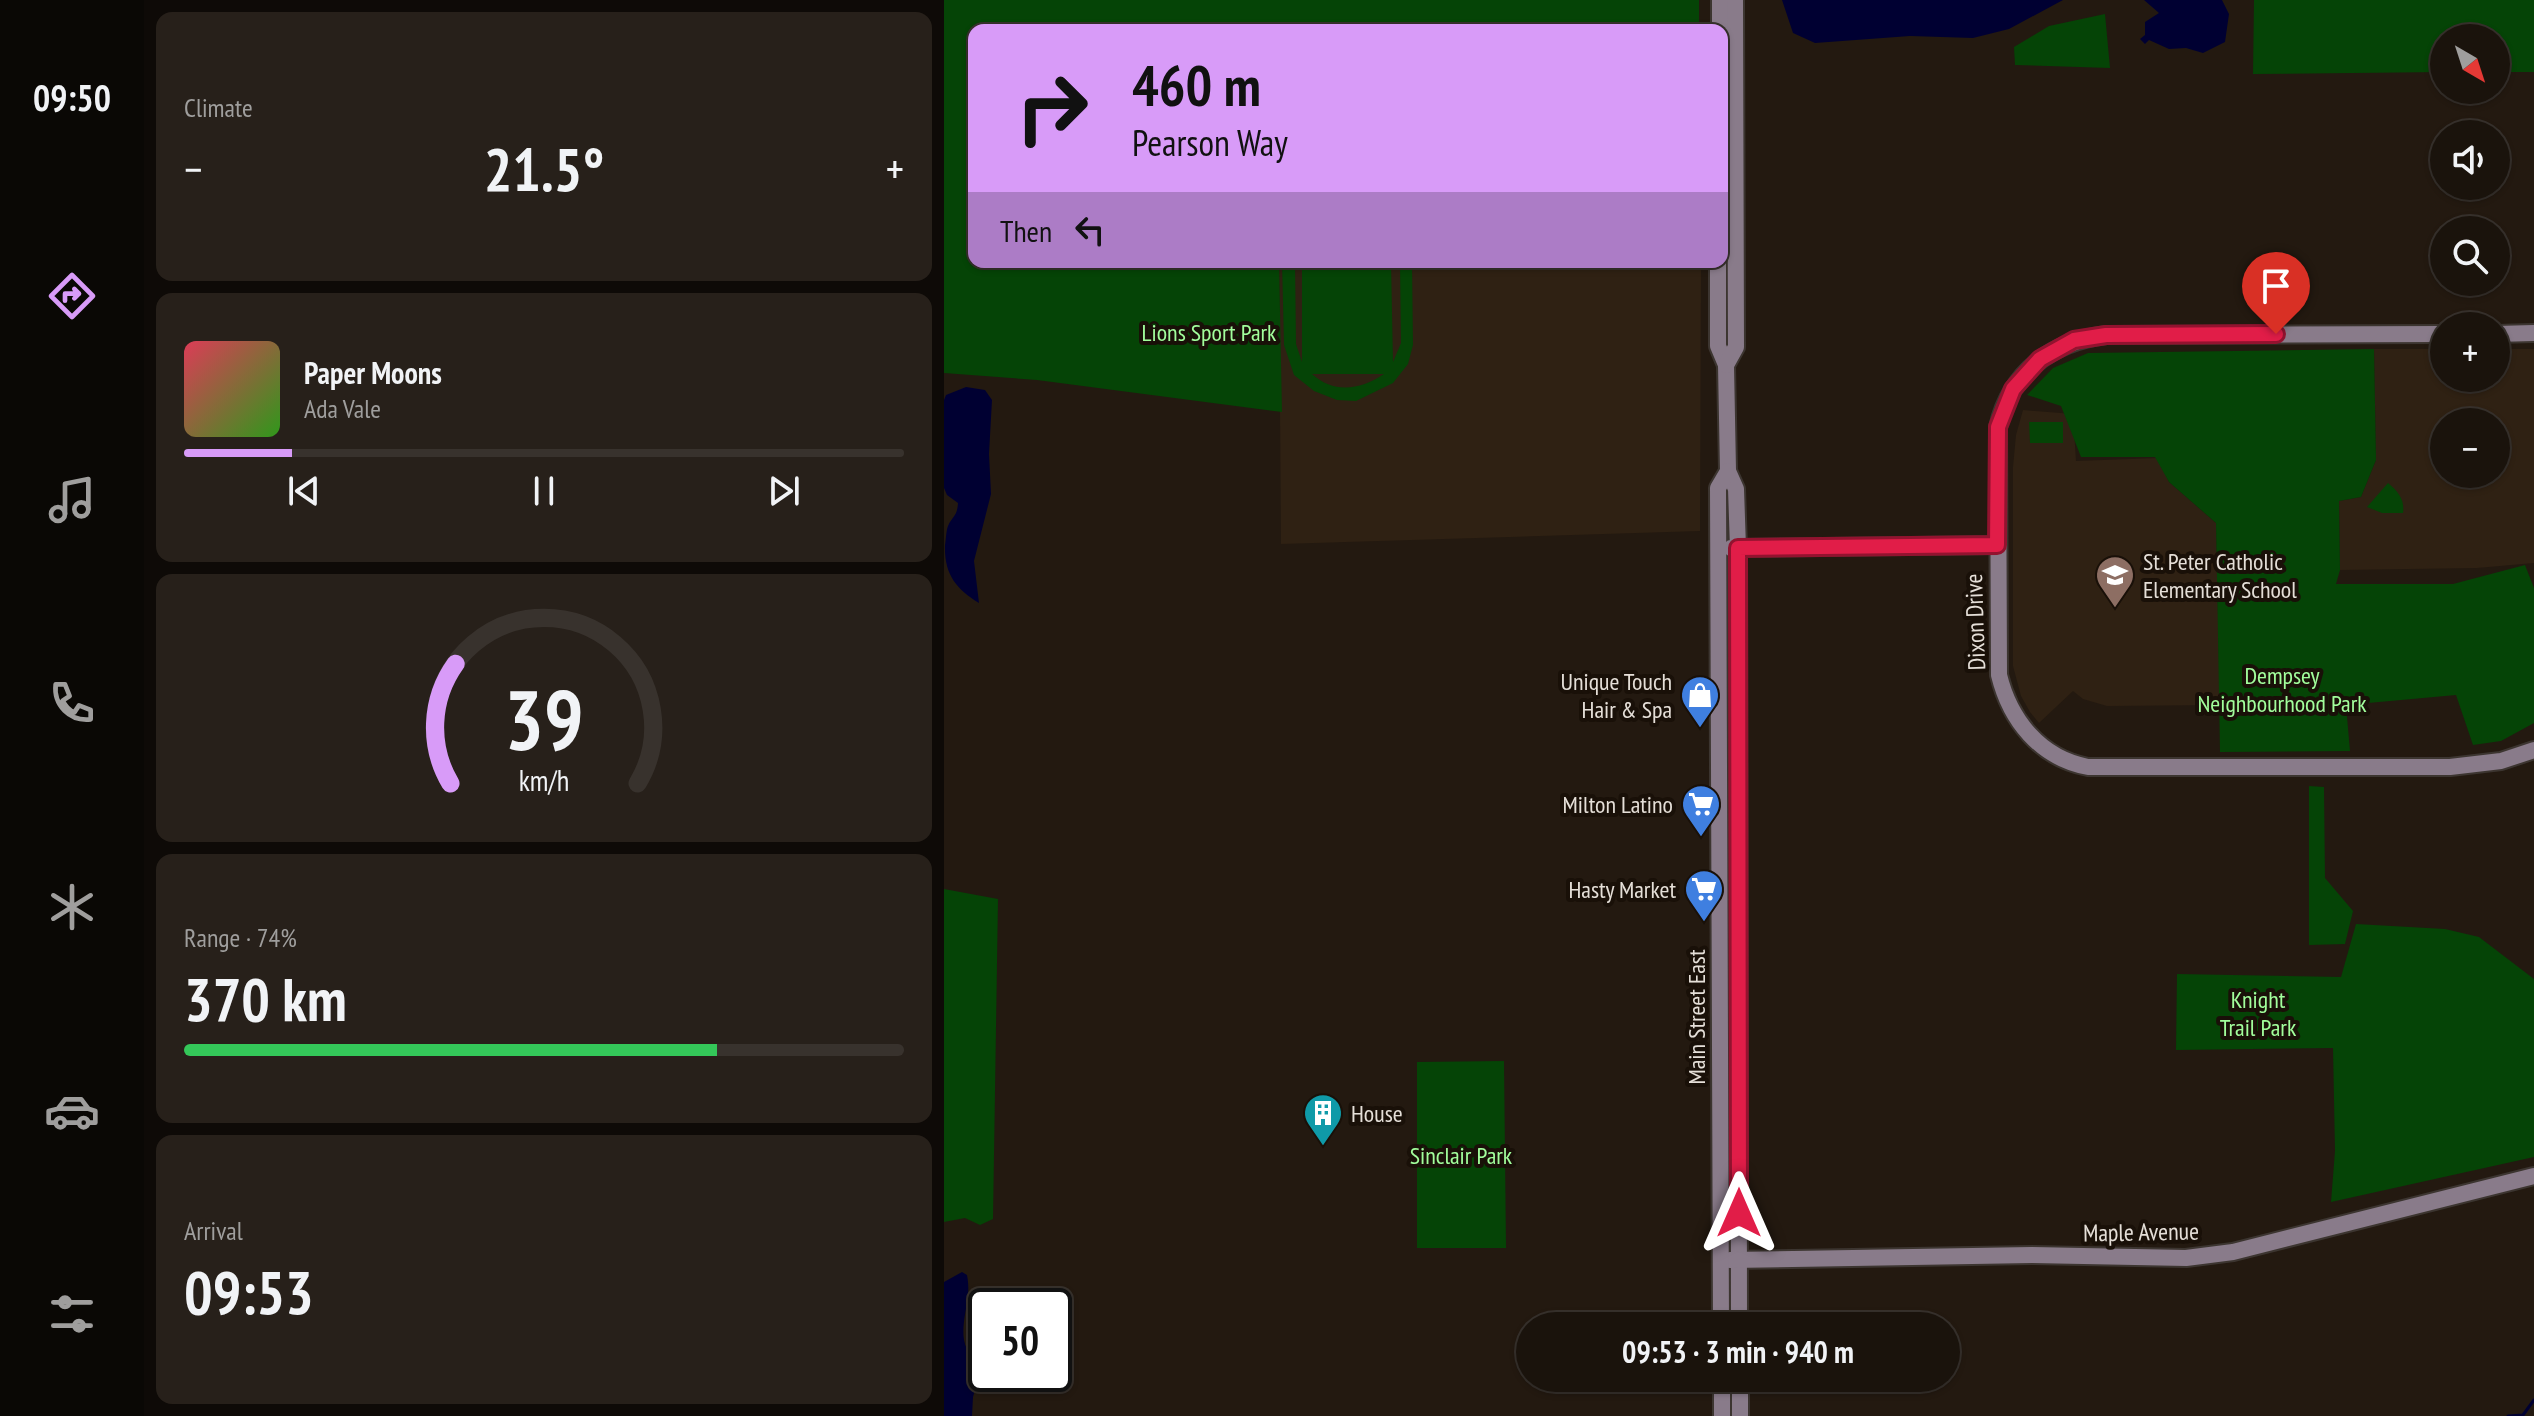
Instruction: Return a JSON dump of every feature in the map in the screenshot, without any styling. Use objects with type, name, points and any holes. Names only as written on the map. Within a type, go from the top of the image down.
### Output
[{"type":"street","points":[[1720,0],[1720,24]]},
{"type":"street","name":"Main Street East","points":[[1726,365],[1736,347],[1735,0]]},
{"type":"street","name":"Main Street East","points":[[1718,268],[1718,346],[1726,365],[1728,471],[1736,489],[1738,548],[1739,1312]]},
{"type":"street","points":[[2510,334],[2534,333]]},
{"type":"street","name":"Dixon Drive","points":[[2430,334],[2106,335],[2074,340],[2055,348],[2025,372],[2013,389],[2001,417],[1997,448],[1998,665],[2006,701],[2015,718],[2035,741],[2057,756],[2079,765],[2107,768],[2450,767],[2501,761],[2534,750]]},
{"type":"street","name":"Main Street East","points":[[1721,1312],[1718,488],[1728,471]]},
{"type":"street","points":[[1718,548],[1997,545]]},
{"type":"street","name":"Maple Avenue","points":[[1721,1260],[2000,1255],[2186,1258],[2233,1252],[2534,1176]]},
{"type":"street","points":[[1722,1392],[1722,1416]]},
{"type":"street","points":[[1740,1392],[1740,1416]]},
{"type":"shaded area","points":[[1782,0],[2063,0],[2009,29],[1973,38],[1910,36],[1815,43],[1793,33]]},
{"type":"shaded area","points":[[2144,0],[2222,0],[2229,14],[2225,42],[2203,53],[2186,48],[2169,49],[2149,40],[2145,44],[2140,39],[2145,35],[2145,22],[2159,13]]},
{"type":"shaded area","points":[[1279,268],[1701,268],[1700,531],[1281,544]]},
{"type":"shaded area","points":[[2374,349],[2430,349],[2430,392],[2510,392],[2510,349],[2534,349],[2534,563],[2477,568],[2340,570],[2339,501],[2361,497],[2376,460]]},
{"type":"shaded area","points":[[966,387],[985,390],[992,400],[989,454],[991,494],[974,561],[979,603],[953,580],[945,555],[947,528],[956,514],[958,503],[947,495],[944,488],[944,400],[946,395]]},
{"type":"shaded area","name":"St. Peter Catholic Elementary School","points":[[2023,410],[2073,414],[2076,461],[2158,458],[2169,482],[2216,523],[2220,705],[2107,706],[2083,699],[2073,691],[2039,723],[2030,712],[2021,696],[2013,666],[2013,467],[2016,435]]},
{"type":"shaded area","points":[[962,1272],[967,1275],[964,1340],[968,1351],[968,1392],[974,1392],[972,1416],[944,1416],[944,1282]]},
{"type":"green space","name":"Lions Sport Park","points":[[944,0],[1699,0],[1699,24],[968,24],[968,268],[1279,268],[1282,412],[1037,380],[944,373]]},
{"type":"green space","points":[[2254,0],[2534,0],[2534,72],[2510,72],[2510,24],[2430,24],[2430,72],[2253,74]]},
{"type":"green space","points":[[2105,14],[2110,68],[2015,65],[2014,47],[2049,26]]},
{"type":"green space","points":[[1282,268],[1295,268],[1296,344],[1302,362],[1302,268],[1391,268],[1393,362],[1401,343],[1400,268],[1412,268],[1413,345],[1408,364],[1393,383],[1356,401],[1337,400],[1314,391],[1294,375],[1284,345]],"holes":[[[1312,374],[1384,374],[1366,384],[1338,387]]]},
{"type":"green space","name":"Dempsey Neighbourhood Park","points":[[2374,349],[2376,460],[2361,497],[2339,501],[2340,570],[2336,584],[2453,584],[2525,565],[2534,588],[2534,723],[2501,741],[2473,745],[2456,695],[2346,705],[2350,751],[2220,752],[2216,523],[2169,482],[2155,457],[2081,457],[2061,406],[2027,395],[2053,368],[2088,353]]},
{"type":"green space","points":[[2029,422],[2063,422],[2063,443],[2030,443]]},
{"type":"green space","points":[[2388,483],[2400,496],[2403,513],[2382,513],[2367,507]]},
{"type":"green space","points":[[2309,786],[2324,787],[2325,878],[2353,911],[2345,944],[2309,945]]},
{"type":"green space","points":[[944,889],[998,899],[993,1219],[980,1225],[965,1218],[944,1222]]},
{"type":"green space","name":"Knight Trail Park","points":[[2356,924],[2445,929],[2479,937],[2534,979],[2534,1157],[2331,1202],[2335,1151],[2333,1048],[2176,1050],[2177,974],[2341,977]]},
{"type":"green space","name":"Sinclair Park","points":[[1504,1061],[1506,1248],[1417,1248],[1417,1062]]},
{"type":"waterway","points":[[2508,1416],[2523,1415],[2534,1400]]},
{"type":"place","name":"St. Peter Catholic Elementary School","points":[[2115,609]]},
{"type":"place","name":"Unique Touch Hair & Spa","points":[[1700,729]]},
{"type":"place","name":"Milton Latino","points":[[1701,838]]},
{"type":"place","name":"Hasty Market","points":[[1704,923]]},
{"type":"place","name":"House","points":[[1323,1147]]},
{"type":"route","points":[[1739,1213],[1738,548],[1997,545],[1998,427],[2013,389],[2025,372],[2040,359],[2055,348],[2092,336],[2276,334]]}]
